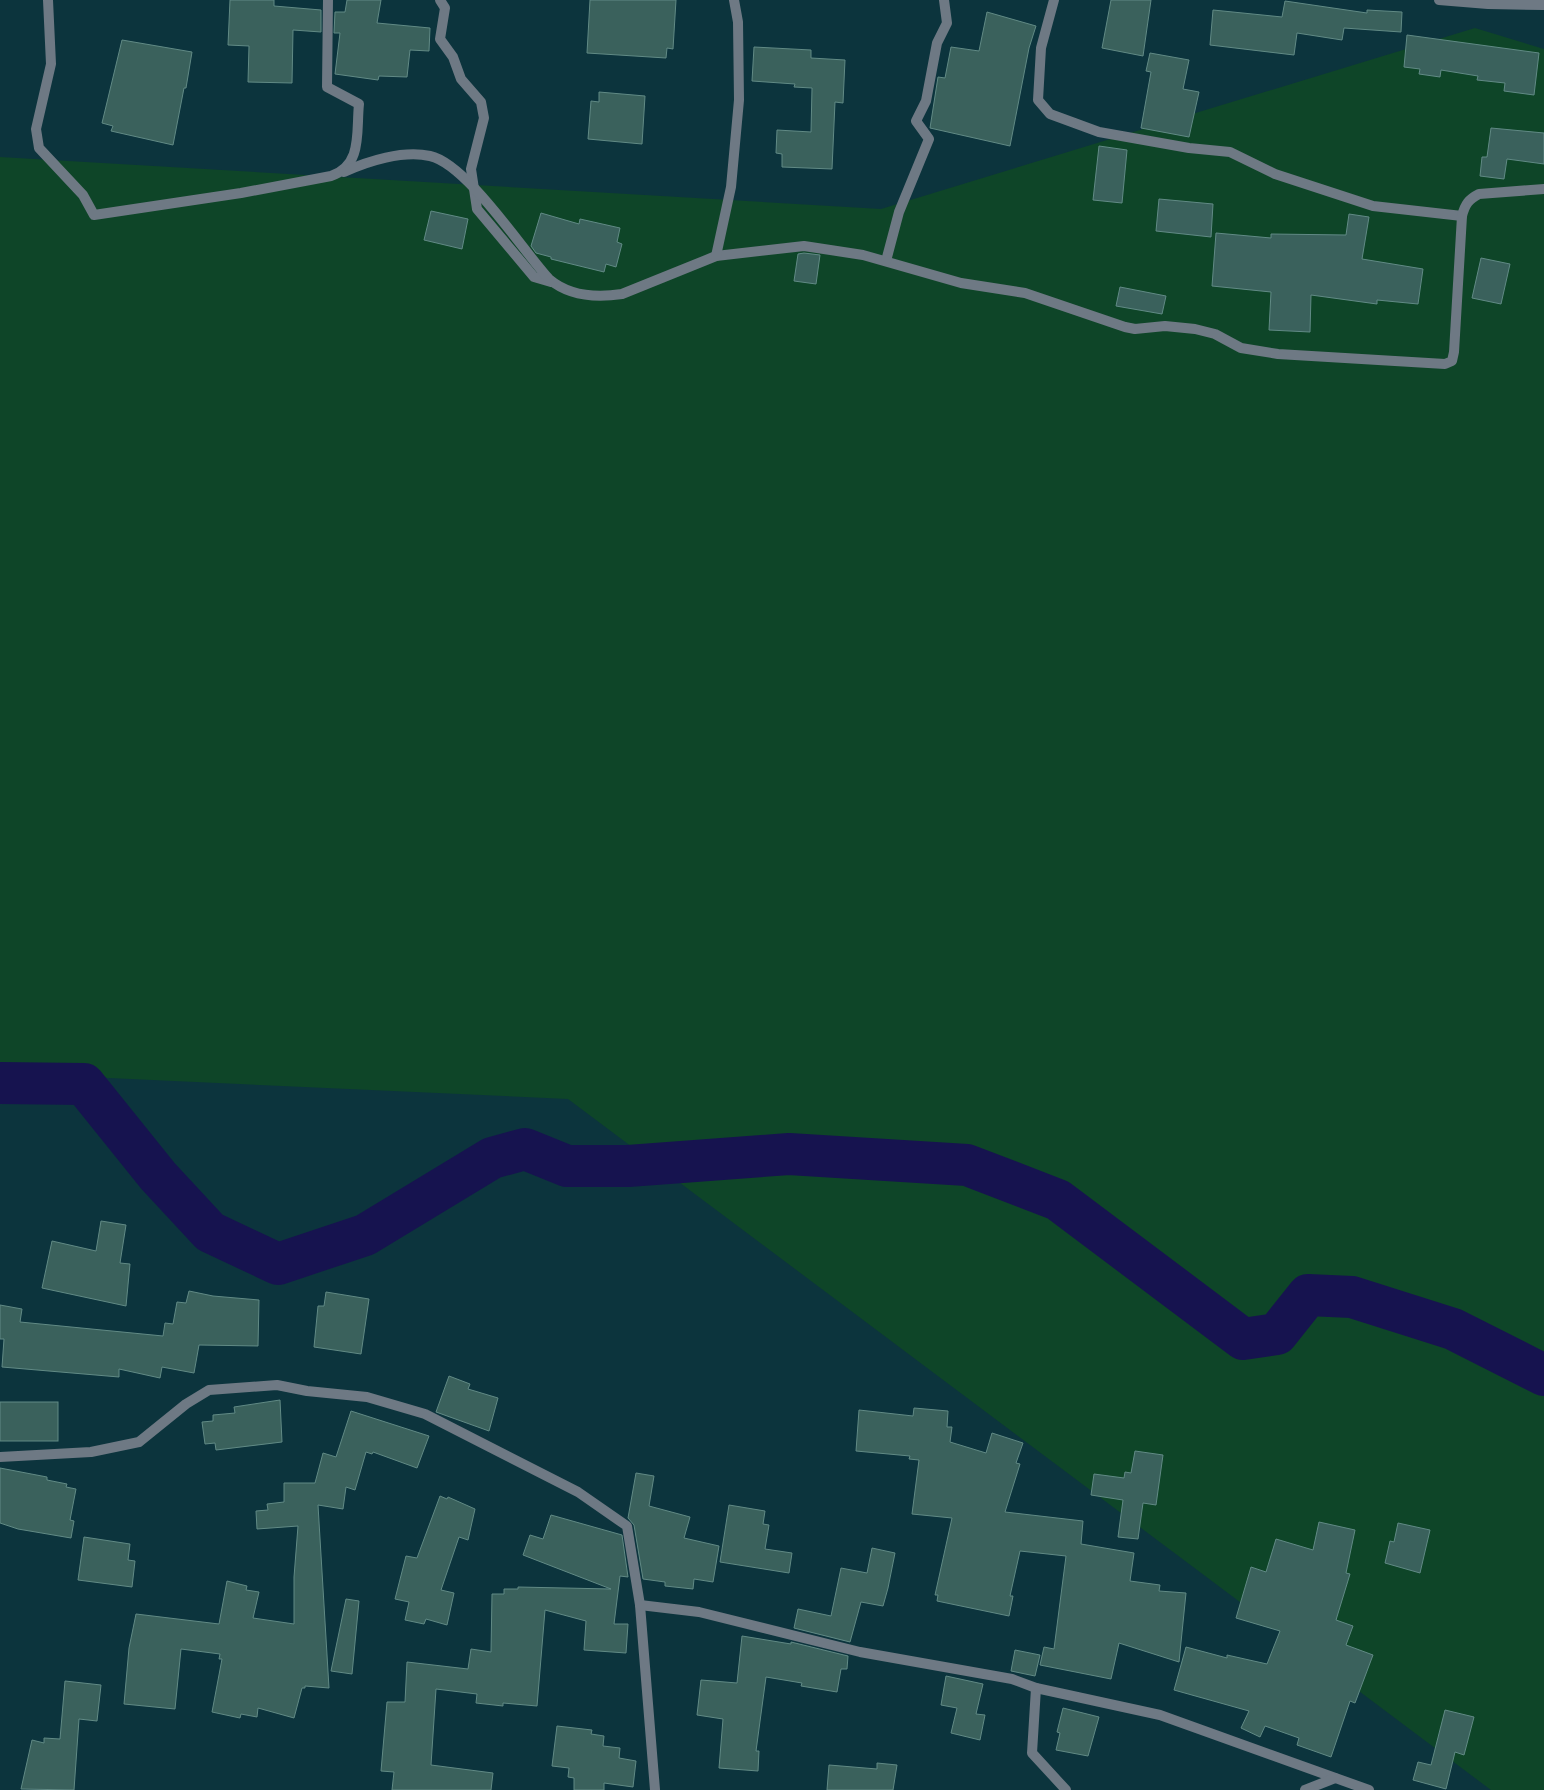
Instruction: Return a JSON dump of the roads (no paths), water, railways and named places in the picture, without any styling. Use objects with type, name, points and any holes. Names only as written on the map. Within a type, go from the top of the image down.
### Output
[{"type":"street","points":[[48,0],[51,64],[36,129],[39,148],[83,195],[94,215],[241,193],[332,176],[386,159],[430,156],[439,159],[476,191],[506,224],[552,282],[570,293],[611,296],[622,294],[716,256],[804,246],[848,252],[961,283],[1033,295],[1135,329],[1164,326],[1195,329],[1215,334],[1241,348],[1278,354],[1447,364],[1452,361],[1454,352],[1462,216],[1469,200],[1479,194],[1544,189]]},
{"type":"street","points":[[328,0],[327,87],[359,104],[355,154],[344,172]]},
{"type":"street","points":[[440,0],[445,8],[440,40],[453,56],[461,79],[481,102],[484,118],[471,168],[476,191]]},
{"type":"street","points":[[716,256],[732,187],[739,100],[738,22],[734,0]]},
{"type":"street","points":[[886,261],[899,212],[929,140],[916,121],[926,101],[937,43],[947,23],[944,0]]},
{"type":"street","points":[[1054,0],[1041,48],[1038,100],[1050,114],[1099,132],[1189,148],[1230,152],[1274,174],[1373,206],[1462,216]]},
{"type":"street","points":[[1439,0],[1488,4],[1544,5]]},
{"type":"street","points":[[0,1457],[91,1452],[139,1442],[186,1404],[209,1390],[277,1385],[307,1391],[367,1397],[425,1414],[495,1449],[578,1492],[627,1526],[640,1605],[655,1790]]},
{"type":"street","points":[[640,1605],[699,1612],[860,1652],[1012,1679],[1036,1688],[1160,1715],[1369,1790]]},
{"type":"street","points":[[1036,1688],[1032,1753],[1066,1790]]},
{"type":"street","points":[[1305,1790],[1335,1778]]},
{"type":"waterway","points":[[0,1083],[84,1084],[158,1176],[210,1232],[278,1264],[365,1235],[492,1158],[525,1149],[567,1166],[628,1166],[789,1154],[967,1165],[1058,1200],[1243,1339],[1277,1334],[1308,1295],[1352,1297],[1453,1329],[1544,1375]]}]
